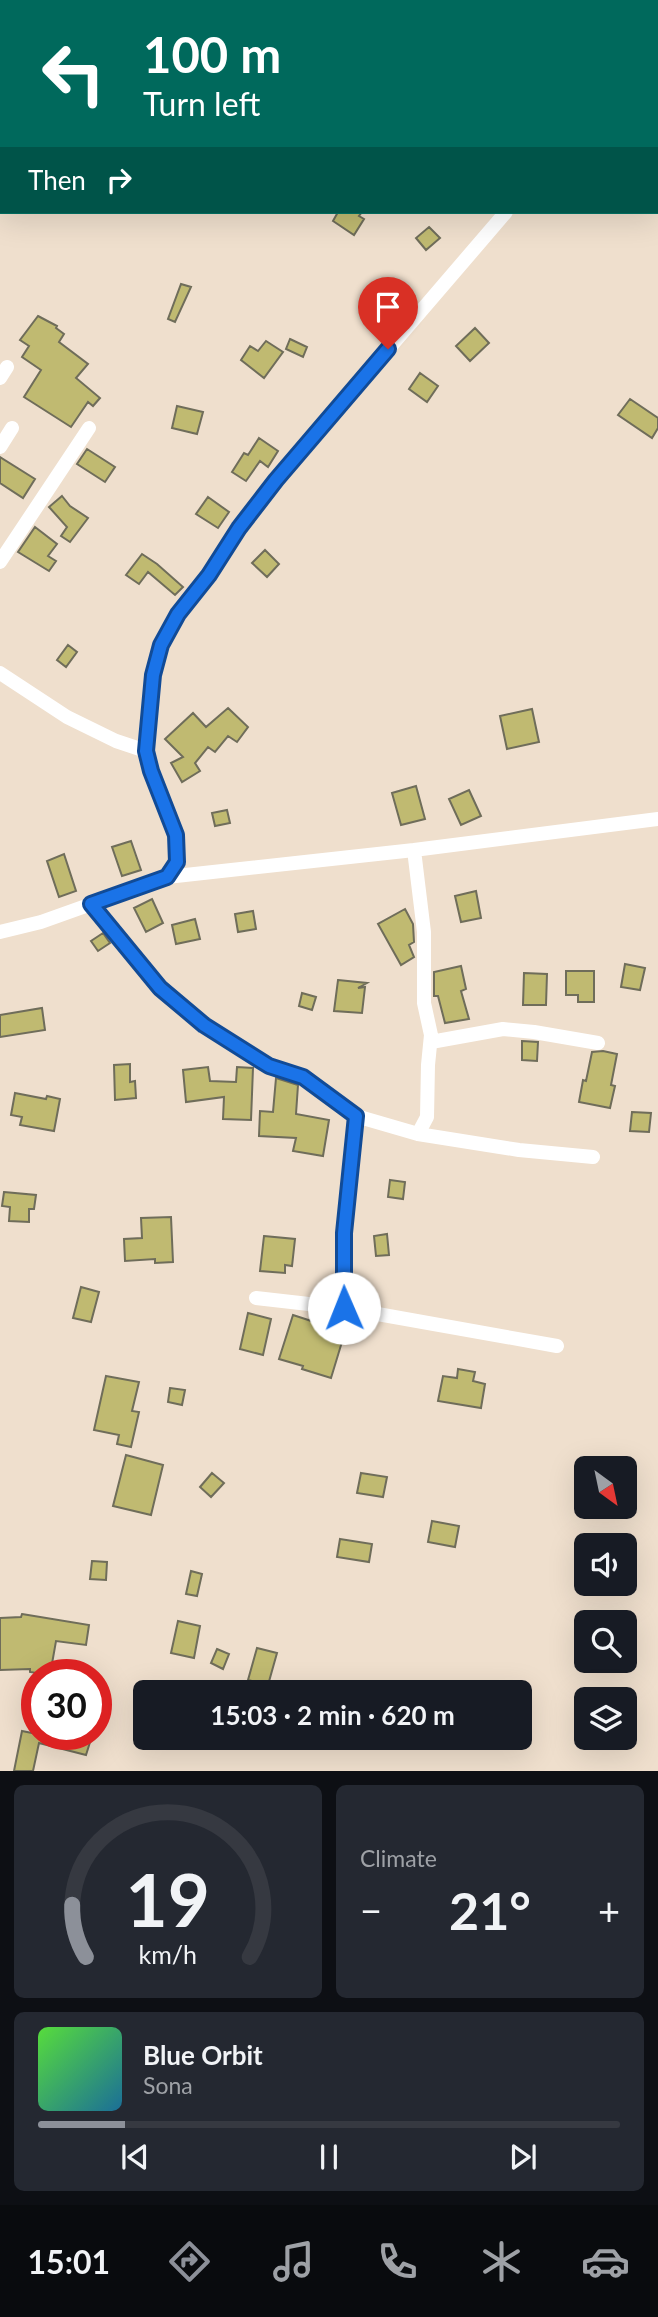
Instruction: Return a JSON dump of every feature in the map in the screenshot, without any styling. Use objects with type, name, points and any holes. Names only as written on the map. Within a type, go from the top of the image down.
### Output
[{"type":"street","points":[[167,877],[177,862],[176,835],[146,751],[153,675],[161,645],[178,614],[276,480],[504,214]]},
{"type":"street","points":[[0,447],[12,428]]},
{"type":"street","points":[[0,562],[89,428]]},
{"type":"street","points":[[0,673],[66,717],[116,741],[146,751]]},
{"type":"street","points":[[0,932],[41,922],[167,877],[414,850],[658,819]]},
{"type":"street","points":[[414,850],[424,932],[424,1003],[431,1042],[428,1117],[418,1133]]},
{"type":"street","points":[[91,904],[160,988],[204,1025],[269,1066],[303,1077],[356,1116],[418,1133],[519,1150],[593,1157]]},
{"type":"street","points":[[431,1042],[503,1029],[598,1043]]},
{"type":"street","points":[[344,1308],[345,1214],[356,1116]]},
{"type":"street","points":[[256,1298],[344,1308],[557,1346]]},
{"type":"building","points":[[337,214],[360,214],[359,216],[364,219],[354,235],[333,221]]},
{"type":"building","points":[[429,227],[440,238],[426,250],[416,238]]},
{"type":"building","points":[[181,284],[191,287],[175,322],[168,319]]},
{"type":"building","points":[[38,316],[57,326],[64,334],[59,342],[88,364],[76,378],[100,398],[93,406],[88,402],[71,427],[24,397],[41,370],[22,357],[29,346],[20,340]]},
{"type":"building","points":[[475,328],[489,343],[470,361],[456,346]]},
{"type":"building","points":[[290,339],[307,347],[303,357],[286,349]]},
{"type":"building","points":[[266,341],[283,352],[264,378],[241,360],[250,346],[258,351]]},
{"type":"building","points":[[420,373],[438,386],[427,402],[409,389]]},
{"type":"building","points":[[630,399],[658,418],[658,428],[652,438],[618,415]]},
{"type":"building","points":[[177,406],[203,412],[197,434],[172,428]]},
{"type":"building","points":[[259,438],[278,451],[268,467],[260,461],[246,481],[232,472],[244,453],[248,455]]},
{"type":"building","points":[[87,449],[115,467],[105,482],[77,464]]},
{"type":"building","points":[[0,457],[35,479],[23,498],[0,483]]},
{"type":"building","points":[[62,496],[70,506],[88,518],[70,542],[61,536],[67,527],[49,507]]},
{"type":"building","points":[[208,497],[229,512],[218,528],[196,514]]},
{"type":"building","points":[[35,527],[57,544],[48,556],[56,561],[49,571],[18,552]]},
{"type":"building","points":[[265,550],[279,564],[267,577],[252,563]]},
{"type":"building","points":[[142,554],[183,587],[175,595],[148,572],[139,584],[126,575]]},
{"type":"building","points":[[68,645],[77,652],[66,667],[57,660]]},
{"type":"building","points":[[228,708],[248,727],[237,742],[228,736],[215,752],[208,747],[195,763],[200,771],[182,782],[171,763],[183,757],[165,739],[193,713],[206,727]]},
{"type":"building","points":[[532,709],[539,742],[507,749],[500,716]]},
{"type":"building","points":[[416,786],[425,819],[401,825],[392,793]]},
{"type":"building","points":[[469,790],[481,816],[461,825],[449,799]]},
{"type":"building","points":[[227,810],[230,823],[215,826],[212,813]]},
{"type":"building","points":[[131,841],[141,870],[122,876],[112,847]]},
{"type":"building","points":[[64,854],[76,891],[59,897],[47,861]]},
{"type":"building","points":[[476,891],[481,918],[461,922],[455,896]]},
{"type":"building","points":[[152,899],[163,923],[146,932],[134,908]]},
{"type":"building","points":[[405,909],[413,924],[414,942],[409,945],[414,957],[401,965],[378,924]]},
{"type":"building","points":[[253,911],[256,929],[238,932],[235,914]]},
{"type":"building","points":[[195,919],[200,939],[176,944],[172,925]]},
{"type":"building","points":[[103,933],[110,943],[98,951],[91,941]]},
{"type":"building","points":[[625,964],[645,968],[640,990],[621,987]]},
{"type":"building","points":[[461,966],[466,989],[461,991],[469,1019],[445,1023],[438,996],[434,996],[434,972]]},
{"type":"building","points":[[566,971],[594,971],[594,1002],[578,1002],[578,995],[566,995]]},
{"type":"building","points":[[524,973],[547,974],[546,1005],[523,1005]]},
{"type":"building","points":[[338,980],[367,983],[358,988],[365,987],[362,1013],[334,1011]]},
{"type":"building","points":[[302,993],[316,997],[312,1010],[299,1006]]},
{"type":"building","points":[[42,1008],[45,1030],[0,1037],[0,1015]]},
{"type":"building","points":[[522,1041],[538,1042],[537,1061],[522,1060]]},
{"type":"building","points":[[592,1052],[617,1054],[611,1085],[615,1086],[610,1108],[579,1102]]},
{"type":"building","points":[[130,1064],[130,1082],[135,1081],[136,1098],[115,1100],[114,1065]]},
{"type":"building","points":[[208,1067],[210,1081],[236,1082],[237,1067],[253,1068],[251,1120],[223,1119],[224,1097],[186,1102],[183,1070]]},
{"type":"building","points":[[276,1078],[298,1085],[296,1114],[329,1120],[323,1156],[293,1151],[296,1138],[259,1136],[260,1111],[273,1112]]},
{"type":"building","points":[[15,1093],[60,1099],[54,1131],[20,1125],[22,1117],[11,1115]]},
{"type":"building","points":[[632,1112],[651,1113],[649,1132],[630,1131]]},
{"type":"building","points":[[390,1180],[405,1182],[403,1199],[388,1197]]},
{"type":"building","points":[[4,1192],[36,1195],[34,1209],[29,1209],[29,1222],[9,1221],[10,1207],[2,1206]]},
{"type":"building","points":[[171,1217],[173,1262],[155,1263],[155,1259],[125,1261],[124,1239],[142,1238],[141,1218]]},
{"type":"building","points":[[387,1234],[389,1255],[376,1256],[374,1236]]},
{"type":"building","points":[[264,1236],[295,1239],[292,1266],[285,1265],[285,1273],[260,1271]]},
{"type":"building","points":[[81,1287],[99,1292],[91,1322],[73,1318]]},
{"type":"building","points":[[248,1313],[271,1319],[263,1355],[240,1349]]},
{"type":"building","points":[[293,1315],[345,1332],[331,1378],[279,1359]]},
{"type":"building","points":[[458,1369],[475,1372],[473,1381],[485,1384],[481,1408],[438,1401],[443,1376],[457,1378]]},
{"type":"building","points":[[106,1376],[139,1382],[132,1411],[139,1412],[131,1447],[117,1444],[119,1435],[94,1430]]},
{"type":"building","points":[[170,1388],[185,1390],[182,1405],[168,1402]]},
{"type":"building","points":[[126,1455],[163,1465],[151,1515],[113,1506]]},
{"type":"building","points":[[212,1473],[224,1483],[211,1497],[200,1487]]},
{"type":"building","points":[[361,1473],[387,1477],[383,1497],[357,1493]]},
{"type":"building","points":[[432,1521],[459,1526],[455,1547],[428,1542]]},
{"type":"building","points":[[340,1539],[372,1544],[369,1562],[337,1557]]},
{"type":"building","points":[[92,1561],[107,1562],[106,1580],[90,1579]]},
{"type":"building","points":[[191,1571],[202,1574],[197,1596],[186,1594]]},
{"type":"building","points":[[22,1614],[89,1625],[86,1645],[56,1641],[53,1659],[21,1659],[21,1669],[0,1670],[0,1618],[21,1617]]},
{"type":"building","points":[[178,1621],[200,1626],[194,1658],[171,1653]]},
{"type":"building","points":[[257,1648],[277,1653],[269,1680],[248,1680]]},
{"type":"building","points":[[217,1649],[229,1654],[223,1669],[211,1663]]},
{"type":"building","points":[[21,1736],[21,1750],[38,1750],[33,1771],[14,1771]]},
{"type":"building","points":[[66,1750],[88,1750],[86,1755]]},
{"type":"route","points":[[344,1308],[345,1214],[356,1116],[303,1077],[269,1066],[204,1025],[160,988],[91,904],[167,877],[177,862],[176,835],[146,751],[153,675],[161,645],[178,614],[209,575],[239,528],[276,480],[388,349]]}]
